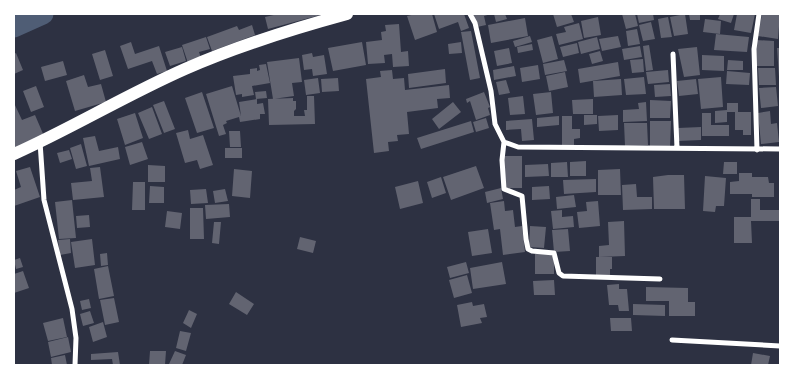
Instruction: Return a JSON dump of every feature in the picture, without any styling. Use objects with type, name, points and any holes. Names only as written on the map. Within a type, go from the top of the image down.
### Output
[{"type":"highway","points":[[14,154],[186,68],[251,42],[347,14]]},
{"type":"street","points":[[470,14],[475,23],[491,91],[495,124],[504,142],[502,160],[504,189],[522,196],[528,249],[532,251],[554,252],[559,273],[563,276],[660,279]]},
{"type":"street","points":[[757,150],[754,48],[760,14]]},
{"type":"street","points":[[673,54],[677,148]]},
{"type":"street","points":[[40,142],[44,200],[72,309],[76,338],[75,365]]},
{"type":"street","points":[[504,142],[518,147],[780,149]]},
{"type":"street","points":[[672,340],[780,346]]},
{"type":"building","points":[[278,14],[324,14],[268,29],[265,17]]},
{"type":"building","points":[[432,14],[437,32],[415,40],[407,16]]},
{"type":"building","points":[[434,14],[464,14],[469,28],[461,31],[458,22],[439,29]]},
{"type":"building","points":[[473,14],[491,14],[484,16],[486,25],[477,27]]},
{"type":"building","points":[[494,14],[505,14],[507,19],[496,22]]},
{"type":"building","points":[[553,14],[571,14],[574,22],[557,27]]},
{"type":"building","points":[[622,14],[635,14],[638,26],[626,29]]},
{"type":"building","points":[[637,14],[653,14],[654,20],[639,23]]},
{"type":"building","points":[[685,14],[688,34],[674,36],[670,17]]},
{"type":"building","points":[[689,14],[700,14],[700,20],[690,20]]},
{"type":"building","points":[[720,14],[734,14],[731,23],[718,19]]},
{"type":"building","points":[[737,14],[755,14],[751,33],[734,30]]},
{"type":"building","points":[[762,14],[780,14],[778,39],[758,36]]},
{"type":"building","points":[[598,17],[601,35],[584,38],[581,21]]},
{"type":"building","points":[[668,17],[672,37],[661,38],[658,19]]},
{"type":"building","points":[[525,18],[528,36],[491,43],[488,25]]},
{"type":"building","points":[[705,19],[721,21],[720,34],[703,32]]},
{"type":"building","points":[[651,22],[655,39],[643,41],[639,25]]},
{"type":"building","points":[[579,23],[583,39],[559,45],[556,34],[566,32],[564,27]]},
{"type":"building","points":[[399,24],[401,52],[408,51],[409,66],[393,67],[392,54],[384,55],[385,63],[368,64],[366,42],[382,40],[381,32],[386,31],[385,25]]},
{"type":"building","points":[[252,25],[255,35],[212,51],[207,37],[237,26],[239,30]]},
{"type":"building","points":[[637,29],[640,44],[628,46],[626,31]]},
{"type":"building","points":[[471,31],[480,78],[470,80],[461,32]]},
{"type":"building","points":[[716,34],[749,37],[747,52],[714,50]]},
{"type":"building","points":[[530,36],[532,42],[515,47],[513,41]]},
{"type":"building","points":[[552,36],[558,59],[543,63],[537,40]]},
{"type":"building","points":[[618,36],[621,47],[602,51],[599,39]]},
{"type":"building","points":[[206,37],[210,49],[199,52],[201,58],[188,63],[182,45]]},
{"type":"building","points":[[597,37],[600,49],[581,54],[578,42]]},
{"type":"building","points":[[756,40],[774,41],[774,66],[756,66]]},
{"type":"building","points":[[131,42],[135,54],[159,46],[167,71],[157,74],[152,61],[128,69],[120,46]]},
{"type":"building","points":[[362,42],[366,65],[333,71],[328,48]]},
{"type":"building","points":[[461,42],[462,53],[449,54],[448,44]]},
{"type":"building","points":[[577,43],[579,53],[563,57],[560,47]]},
{"type":"building","points":[[532,44],[533,50],[518,53],[517,47]]},
{"type":"building","points":[[649,45],[653,70],[646,71],[643,46]]},
{"type":"building","points":[[640,46],[642,57],[624,60],[622,49]]},
{"type":"building","points":[[182,47],[186,61],[170,66],[165,52]]},
{"type":"building","points":[[697,47],[700,75],[684,77],[678,49]]},
{"type":"building","points":[[509,48],[512,63],[497,66],[494,51]]},
{"type":"building","points":[[777,48],[780,48],[780,77],[779,77]]},
{"type":"building","points":[[105,50],[113,76],[100,80],[92,54]]},
{"type":"building","points":[[600,51],[603,61],[592,64],[589,54]]},
{"type":"building","points":[[16,53],[23,70],[14,74],[14,54]]},
{"type":"building","points":[[312,53],[313,57],[324,55],[327,74],[313,76],[312,69],[304,70],[302,55]]},
{"type":"building","points":[[702,55],[724,56],[724,71],[702,70]]},
{"type":"building","points":[[299,58],[302,82],[292,83],[294,96],[273,99],[267,62]]},
{"type":"building","points":[[643,59],[644,72],[632,73],[630,60]]},
{"type":"building","points":[[564,60],[567,71],[545,75],[543,64]]},
{"type":"building","points":[[728,60],[743,61],[743,70],[727,70]]},
{"type":"building","points":[[63,61],[67,75],[45,81],[41,67]]},
{"type":"building","points":[[618,62],[620,76],[580,83],[578,69]]},
{"type":"building","points":[[266,64],[270,83],[252,86],[254,95],[242,97],[242,94],[236,95],[233,76],[250,74],[250,69],[257,68],[257,71],[260,70],[259,65]]},
{"type":"building","points":[[538,65],[540,79],[522,82],[520,68]]},
{"type":"building","points":[[514,66],[516,76],[494,80],[493,70]]},
{"type":"building","points":[[758,68],[775,68],[776,85],[759,85]]},
{"type":"building","points":[[445,69],[446,83],[409,88],[408,74]]},
{"type":"building","points":[[392,70],[393,79],[404,78],[405,90],[449,85],[450,98],[437,99],[438,108],[407,112],[409,134],[397,135],[398,141],[388,142],[389,151],[374,153],[366,79],[381,77],[380,71]]},
{"type":"building","points":[[668,70],[669,82],[648,84],[646,72]]},
{"type":"building","points":[[727,71],[750,73],[749,85],[726,84]]},
{"type":"building","points":[[565,72],[568,87],[549,91],[546,76]]},
{"type":"building","points":[[84,75],[88,87],[101,84],[106,102],[75,111],[66,81]]},
{"type":"building","points":[[644,77],[646,94],[626,95],[624,79]]},
{"type":"building","points":[[721,77],[723,107],[701,109],[698,79]]},
{"type":"building","points":[[318,78],[320,93],[306,95],[304,80]]},
{"type":"building","points":[[338,78],[339,91],[322,92],[321,79]]},
{"type":"building","points":[[621,79],[622,95],[594,97],[593,81]]},
{"type":"building","points":[[696,79],[698,94],[679,96],[677,81]]},
{"type":"building","points":[[506,80],[510,93],[499,95],[496,82]]},
{"type":"building","points":[[670,84],[671,96],[655,97],[654,85]]},
{"type":"building","points":[[36,86],[44,107],[31,112],[23,91]]},
{"type":"building","points":[[232,86],[241,116],[239,102],[257,99],[257,104],[263,103],[265,114],[260,114],[260,119],[240,122],[239,117],[226,121],[227,123],[223,125],[226,134],[219,136],[206,94]]},
{"type":"building","points":[[776,87],[778,106],[761,108],[759,88]]},
{"type":"building","points":[[266,91],[267,98],[256,99],[255,92]]},
{"type":"building","points":[[202,92],[214,128],[197,133],[185,98]]},
{"type":"building","points":[[484,92],[490,107],[488,108],[490,115],[476,120],[470,101],[467,103],[466,99]]},
{"type":"building","points":[[551,92],[553,113],[536,115],[533,94]]},
{"type":"building","points":[[307,96],[314,96],[315,124],[269,125],[268,99],[293,98],[293,101],[296,101],[294,116],[305,116],[304,110],[307,110]]},
{"type":"building","points":[[523,96],[525,114],[510,115],[508,98]]},
{"type":"building","points":[[593,99],[593,114],[573,114],[572,100]]},
{"type":"building","points":[[650,100],[671,101],[670,118],[650,118]]},
{"type":"building","points":[[164,101],[175,129],[164,133],[153,105]]},
{"type":"building","points":[[453,102],[461,112],[439,129],[432,119]]},
{"type":"building","points":[[646,102],[647,121],[623,122],[623,110],[639,109],[638,103]]},
{"type":"building","points":[[14,103],[22,120],[35,115],[44,136],[14,149]]},
{"type":"building","points":[[727,103],[738,103],[738,112],[751,112],[751,135],[743,135],[743,130],[735,130],[735,112],[727,112]]},
{"type":"building","points":[[152,107],[162,134],[149,139],[138,113]]},
{"type":"building","points":[[727,110],[727,122],[715,123],[715,111]]},
{"type":"building","points":[[770,111],[771,124],[777,123],[779,142],[761,144],[758,113]]},
{"type":"building","points":[[135,113],[143,138],[125,145],[117,119]]},
{"type":"building","points":[[702,113],[711,113],[711,125],[729,125],[729,136],[702,136]]},
{"type":"building","points":[[584,115],[597,115],[597,124],[584,125]]},
{"type":"building","points":[[618,115],[618,130],[599,131],[598,116]]},
{"type":"building","points":[[559,116],[559,125],[537,127],[537,118]]},
{"type":"building","points":[[562,116],[572,116],[572,129],[580,129],[580,138],[574,139],[574,145],[562,145]]},
{"type":"building","points":[[486,118],[489,128],[476,132],[473,122]]},
{"type":"building","points":[[532,119],[534,140],[522,141],[521,129],[506,130],[506,121]]},
{"type":"building","points":[[471,121],[474,132],[421,149],[417,138]]},
{"type":"building","points":[[650,121],[671,121],[670,147],[650,146]]},
{"type":"building","points":[[624,123],[647,123],[648,145],[625,146]]},
{"type":"building","points":[[701,127],[701,140],[678,141],[678,128]]},
{"type":"building","points":[[188,130],[190,139],[203,135],[213,165],[200,169],[197,160],[185,163],[176,133]]},
{"type":"building","points":[[229,131],[240,131],[241,147],[230,147]]},
{"type":"building","points":[[95,136],[99,151],[118,147],[120,159],[89,166],[83,138]]},
{"type":"building","points":[[142,142],[148,159],[130,165],[125,147]]},
{"type":"building","points":[[81,144],[87,166],[76,169],[70,148]]},
{"type":"building","points":[[225,148],[242,148],[242,158],[225,158]]},
{"type":"building","points":[[69,150],[72,159],[60,163],[57,153]]},
{"type":"building","points":[[504,156],[522,156],[522,188],[505,188]]},
{"type":"building","points":[[586,161],[586,176],[570,176],[570,162]]},
{"type":"building","points":[[567,162],[568,177],[551,177],[551,163]]},
{"type":"building","points":[[724,162],[737,162],[737,174],[723,174]]},
{"type":"building","points":[[548,164],[549,176],[525,177],[525,165]]},
{"type":"building","points":[[148,165],[165,166],[165,182],[148,182]]},
{"type":"building","points":[[476,166],[484,188],[451,200],[443,177]]},
{"type":"building","points":[[30,167],[40,197],[14,206],[14,190],[21,187],[16,171]]},
{"type":"building","points":[[100,167],[104,197],[73,200],[71,183],[92,181],[90,168]]},
{"type":"building","points":[[234,169],[252,171],[250,198],[232,196]]},
{"type":"building","points":[[620,169],[621,195],[598,195],[598,170]]},
{"type":"building","points":[[739,173],[752,173],[752,177],[768,177],[769,183],[774,183],[774,197],[730,194],[730,182],[739,181]]},
{"type":"building","points":[[684,175],[685,209],[654,209],[653,177]]},
{"type":"building","points":[[705,176],[726,178],[724,206],[716,206],[715,212],[703,211]]},
{"type":"building","points":[[441,177],[446,193],[432,198],[427,182]]},
{"type":"building","points":[[596,179],[596,192],[564,194],[563,180]]},
{"type":"building","points":[[418,181],[423,203],[400,209],[395,187]]},
{"type":"building","points":[[133,182],[145,182],[145,210],[132,210]]},
{"type":"building","points":[[636,184],[637,197],[652,197],[652,209],[623,210],[622,185]]},
{"type":"building","points":[[150,186],[164,187],[164,203],[149,203]]},
{"type":"building","points":[[549,186],[550,199],[532,200],[532,187]]},
{"type":"building","points":[[501,188],[503,199],[487,203],[485,192]]},
{"type":"building","points":[[206,189],[208,203],[191,204],[190,190]]},
{"type":"building","points":[[225,189],[228,201],[215,203],[213,191]]},
{"type":"building","points":[[574,195],[576,207],[557,209],[556,197]]},
{"type":"building","points":[[751,199],[760,199],[760,210],[779,210],[779,221],[751,221],[752,243],[734,243],[734,217],[751,217]]},
{"type":"building","points":[[72,200],[76,238],[59,239],[55,202]]},
{"type":"building","points":[[504,201],[505,211],[513,210],[515,227],[522,226],[525,252],[503,255],[500,229],[494,230],[490,203]]},
{"type":"building","points":[[598,201],[600,226],[579,228],[577,212],[587,211],[586,202]]},
{"type":"building","points":[[229,204],[230,217],[206,219],[205,205]]},
{"type":"building","points":[[190,208],[203,208],[204,239],[190,239]]},
{"type":"building","points":[[562,210],[562,217],[573,216],[574,227],[553,229],[551,211]]},
{"type":"building","points":[[167,211],[182,213],[180,229],[165,227]]},
{"type":"building","points":[[89,215],[90,227],[77,228],[76,216]]},
{"type":"building","points":[[624,221],[625,256],[599,257],[599,246],[609,245],[608,222]]},
{"type":"building","points":[[214,222],[221,222],[219,244],[212,243]]},
{"type":"building","points":[[530,226],[546,227],[544,248],[529,247]]},
{"type":"building","points":[[488,229],[492,253],[472,256],[468,232]]},
{"type":"building","points":[[568,229],[570,251],[554,252],[552,230]]},
{"type":"building","points":[[300,237],[316,241],[313,253],[297,249]]},
{"type":"building","points":[[70,239],[71,253],[60,255],[58,240]]},
{"type":"building","points":[[92,239],[95,265],[75,268],[71,242]]},
{"type":"building","points":[[107,253],[108,265],[101,266],[100,254]]},
{"type":"building","points":[[535,254],[554,254],[554,274],[535,274]]},
{"type":"building","points":[[596,257],[612,257],[610,276],[596,276]]},
{"type":"building","points":[[20,258],[23,267],[16,269],[14,260]]},
{"type":"building","points":[[466,262],[469,273],[450,278],[447,267]]},
{"type":"building","points":[[502,262],[506,284],[473,289],[470,268]]},
{"type":"building","points":[[108,266],[114,296],[99,299],[94,269]]},
{"type":"building","points":[[23,271],[29,288],[14,293],[14,274]]},
{"type":"building","points":[[467,275],[472,293],[454,298],[449,280]]},
{"type":"building","points":[[554,280],[555,295],[534,295],[533,281]]},
{"type":"building","points":[[619,284],[619,289],[627,289],[629,311],[619,311],[618,305],[609,305],[607,285]]},
{"type":"building","points":[[646,287],[688,288],[688,302],[695,302],[695,316],[669,316],[669,301],[646,301]]},
{"type":"building","points":[[236,292],[254,304],[247,315],[229,304]]},
{"type":"building","points":[[114,298],[119,322],[105,325],[100,300]]},
{"type":"building","points":[[89,299],[91,308],[82,310],[80,301]]},
{"type":"building","points":[[472,302],[473,306],[484,304],[487,317],[480,318],[482,323],[461,327],[457,305]]},
{"type":"building","points":[[633,304],[665,305],[665,316],[633,315]]},
{"type":"building","points":[[189,310],[197,314],[191,328],[183,323]]},
{"type":"building","points":[[90,311],[94,323],[83,326],[80,314]]},
{"type":"building","points":[[63,318],[67,337],[48,341],[43,323]]},
{"type":"building","points":[[610,318],[631,318],[632,331],[611,331]]},
{"type":"building","points":[[103,322],[107,337],[93,342],[89,327]]},
{"type":"building","points":[[180,331],[191,333],[186,351],[176,348]]},
{"type":"building","points":[[68,337],[71,352],[51,357],[48,342]]},
{"type":"building","points":[[150,351],[166,351],[165,365],[149,365]]},
{"type":"building","points":[[175,351],[186,355],[182,365],[169,364]]},
{"type":"building","points":[[118,352],[120,365],[113,365],[112,359],[91,360],[91,354]]},
{"type":"building","points":[[753,353],[770,356],[768,365],[751,365]]},
{"type":"building","points":[[65,355],[67,365],[52,365],[51,358]]},
{"type":"waterway","points":[[14,27],[43,14]]}]
